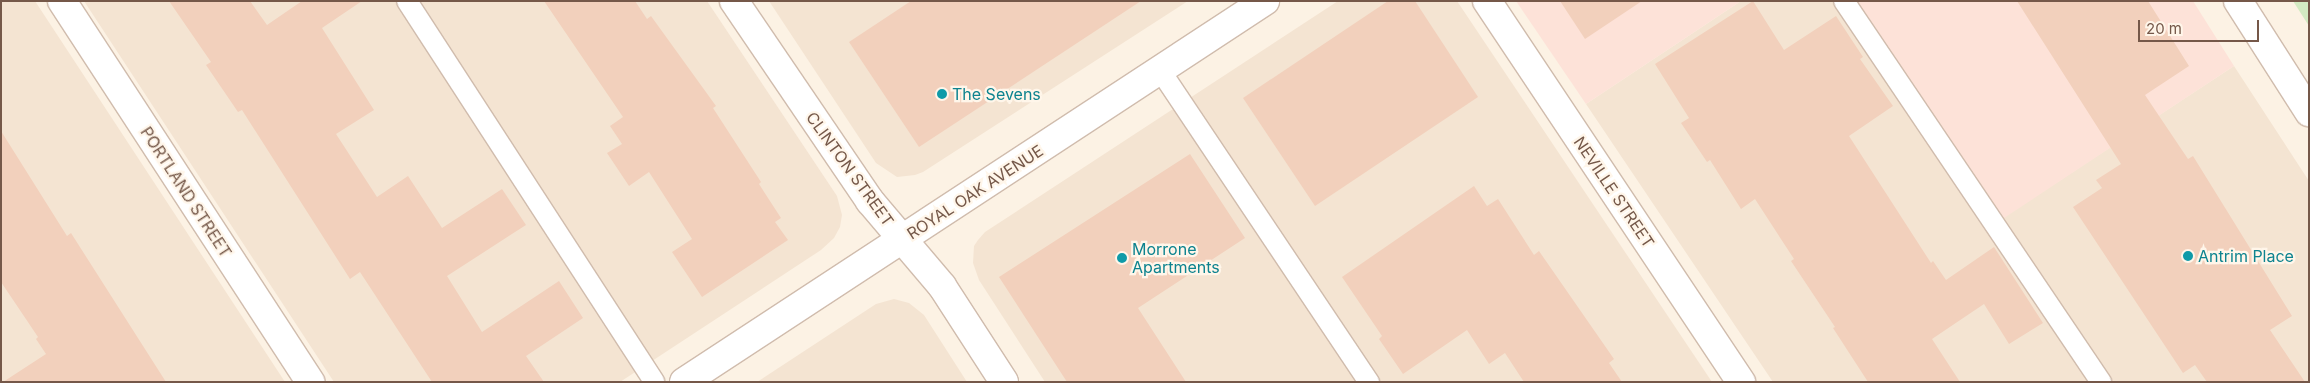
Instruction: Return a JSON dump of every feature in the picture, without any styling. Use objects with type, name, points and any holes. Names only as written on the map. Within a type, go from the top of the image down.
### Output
[{"type":"street","name":"PORTLAND STREET","points":[[62,1],[310,382]]},
{"type":"street","name":"CLINTON STREET","points":[[734,1],[870,201],[942,286],[1004,382]]},
{"type":"street","name":"ROYAL OAK AVENUE","points":[[684,382],[1265,1]]},
{"type":"street","name":"NEVILLE STREET","points":[[1487,1],[1742,382]]},
{"type":"street","points":[[2238,1],[2309,112]]},
{"type":"lane","points":[[407,1],[654,382]]},
{"type":"lane","points":[[1844,1],[2101,382]]},
{"type":"lane","points":[[1160,70],[1369,382]]},
{"type":"shaded area","points":[[1,1],[35,1],[285,382],[1,382]]},
{"type":"shaded area","points":[[84,1],[707,1],[837,196],[842,215],[840,227],[834,238],[821,250],[620,382],[334,382]]},
{"type":"shaded area","points":[[769,1],[1188,1],[923,172],[897,177],[876,163]]},
{"type":"shaded area","points":[[1338,1],[1457,1],[1712,382],[1045,382],[979,280],[973,263],[974,246],[978,240],[985,232]]},
{"type":"shaded area","points":[[1516,1],[1741,1],[1586,104]]},
{"type":"shaded area","points":[[1741,1],[1844,1],[1995,223],[2234,66],[2309,181],[2309,382],[1773,382],[1586,104]]},
{"type":"shaded area","points":[[1844,1],[2193,1],[2234,66],[1995,224]]},
{"type":"shaded area","points":[[894,299],[909,303],[924,315],[967,382],[757,382],[876,304]]},
{"type":"green space","points":[[2293,1],[2309,1],[2309,26]]},
{"type":"building","points":[[169,1],[250,1],[267,25],[302,1],[362,1],[322,28],[374,110],[336,134],[377,197],[408,176],[442,228],[502,189],[526,225],[447,276],[482,332],[559,281],[583,318],[526,356],[544,382],[432,382],[360,272],[350,279],[242,110],[238,112],[206,65],[211,62]]},
{"type":"building","points":[[544,1],[635,1],[647,19],[651,16],[716,106],[713,108],[761,182],[759,184],[781,218],[775,222],[788,240],[702,297],[672,252],[692,239],[649,172],[629,186],[607,153],[622,144],[610,126],[623,117]]},
{"type":"building","name":"The Sevens","points":[[911,1],[1141,1],[919,147],[849,42]]},
{"type":"building","points":[[1388,1],[1415,1],[1478,97],[1315,206],[1243,98]]},
{"type":"building","points":[[1560,1],[1642,1],[1585,39]]},
{"type":"building","points":[[1753,1],[1784,50],[1836,16],[1863,57],[1860,59],[1893,106],[1849,136],[1931,263],[1933,261],[1946,280],[1994,247],[2043,323],[2009,344],[1984,304],[1932,339],[1960,382],[1868,382],[1833,328],[1835,327],[1791,261],[1794,259],[1755,199],[1741,209],[1710,160],[1707,162],[1681,123],[1689,118],[1655,64]]},
{"type":"building","name":"Antrim Place","points":[[2017,1],[2148,1],[2189,66],[2145,95],[2188,159],[2193,156],[2292,316],[2270,330],[2305,382],[2207,382],[2195,365],[2183,373],[2073,207],[2102,188],[2096,180],[2121,164]]},
{"type":"building","points":[[1,131],[67,236],[71,233],[166,382],[3,382],[46,354],[36,339],[38,337],[1,282]]},
{"type":"building","name":"Morrone Apartments","points":[[1190,154],[1245,238],[1138,308],[1186,382],[1067,382],[999,277]]},
{"type":"building","points":[[1474,186],[1487,206],[1498,199],[1534,255],[1539,251],[1614,359],[1609,363],[1622,382],[1524,382],[1505,353],[1489,364],[1467,330],[1403,374],[1379,339],[1382,336],[1342,277]]},
{"type":"place","name":"The Sevens","points":[[942,94]]},
{"type":"place","name":"Antrim Place","points":[[2188,256]]},
{"type":"place","name":"Morrone Apartments","points":[[1122,258]]}]
